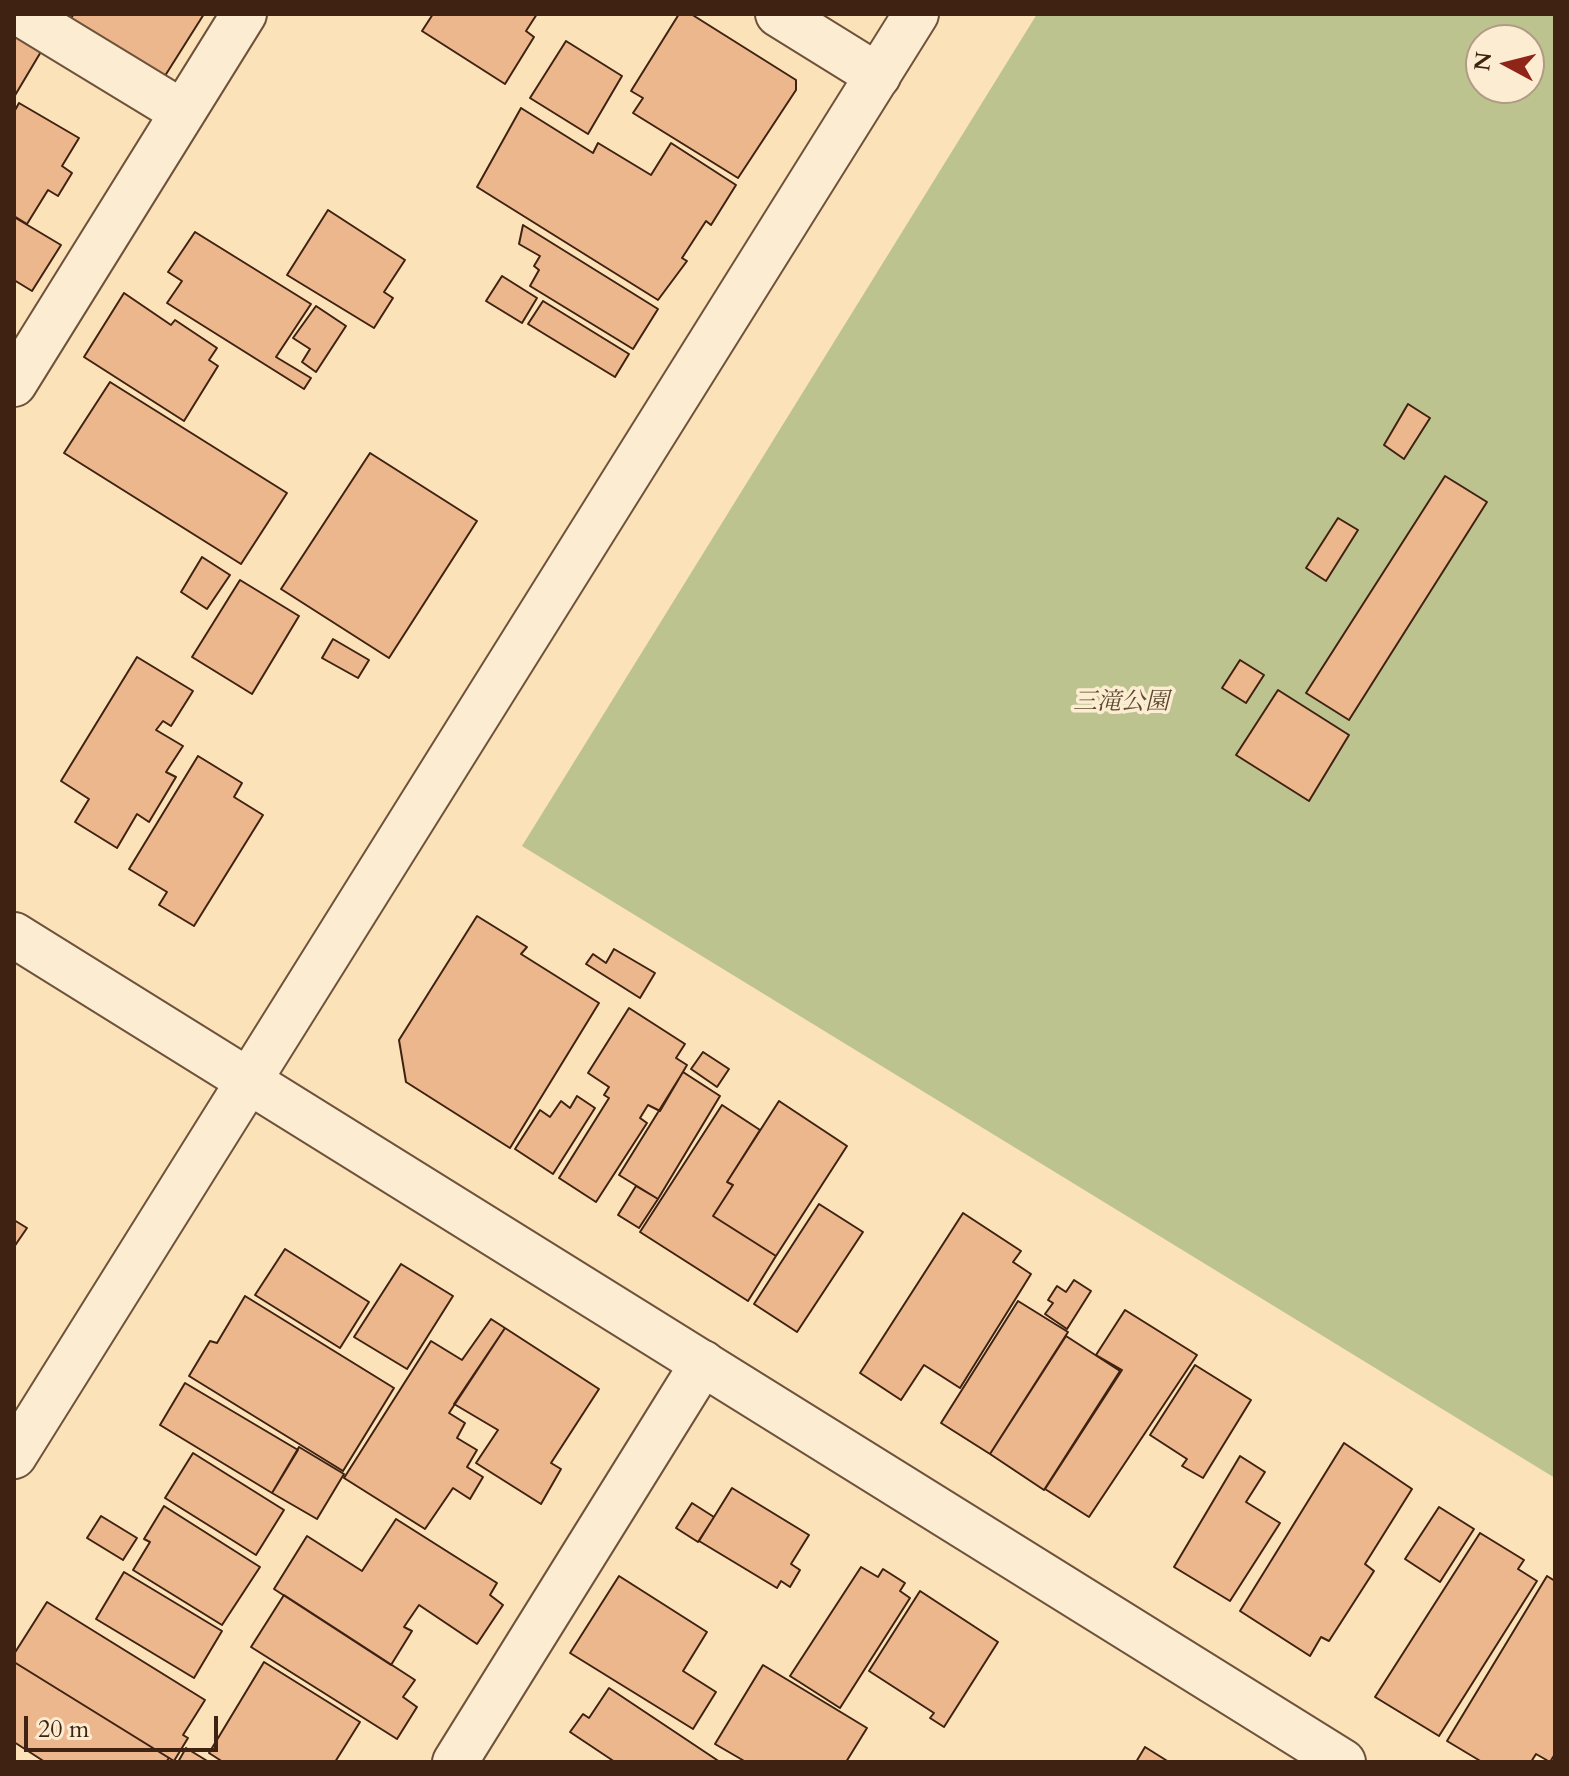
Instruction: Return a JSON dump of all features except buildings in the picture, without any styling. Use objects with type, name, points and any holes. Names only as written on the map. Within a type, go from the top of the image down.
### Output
[{"type":"street","points":[[21,14],[182,112]]},
{"type":"street","points":[[14,384],[244,14]]},
{"type":"street","points":[[14,1456],[916,14]]},
{"type":"street","points":[[781,15],[878,76]]},
{"type":"street","points":[[14,935],[1343,1762]]},
{"type":"street","points":[[455,1762],[703,1363]]},
{"type":"green space","name":"三滝公園","points":[[1037,14],[1555,14],[1555,1478],[522,846]]}]
